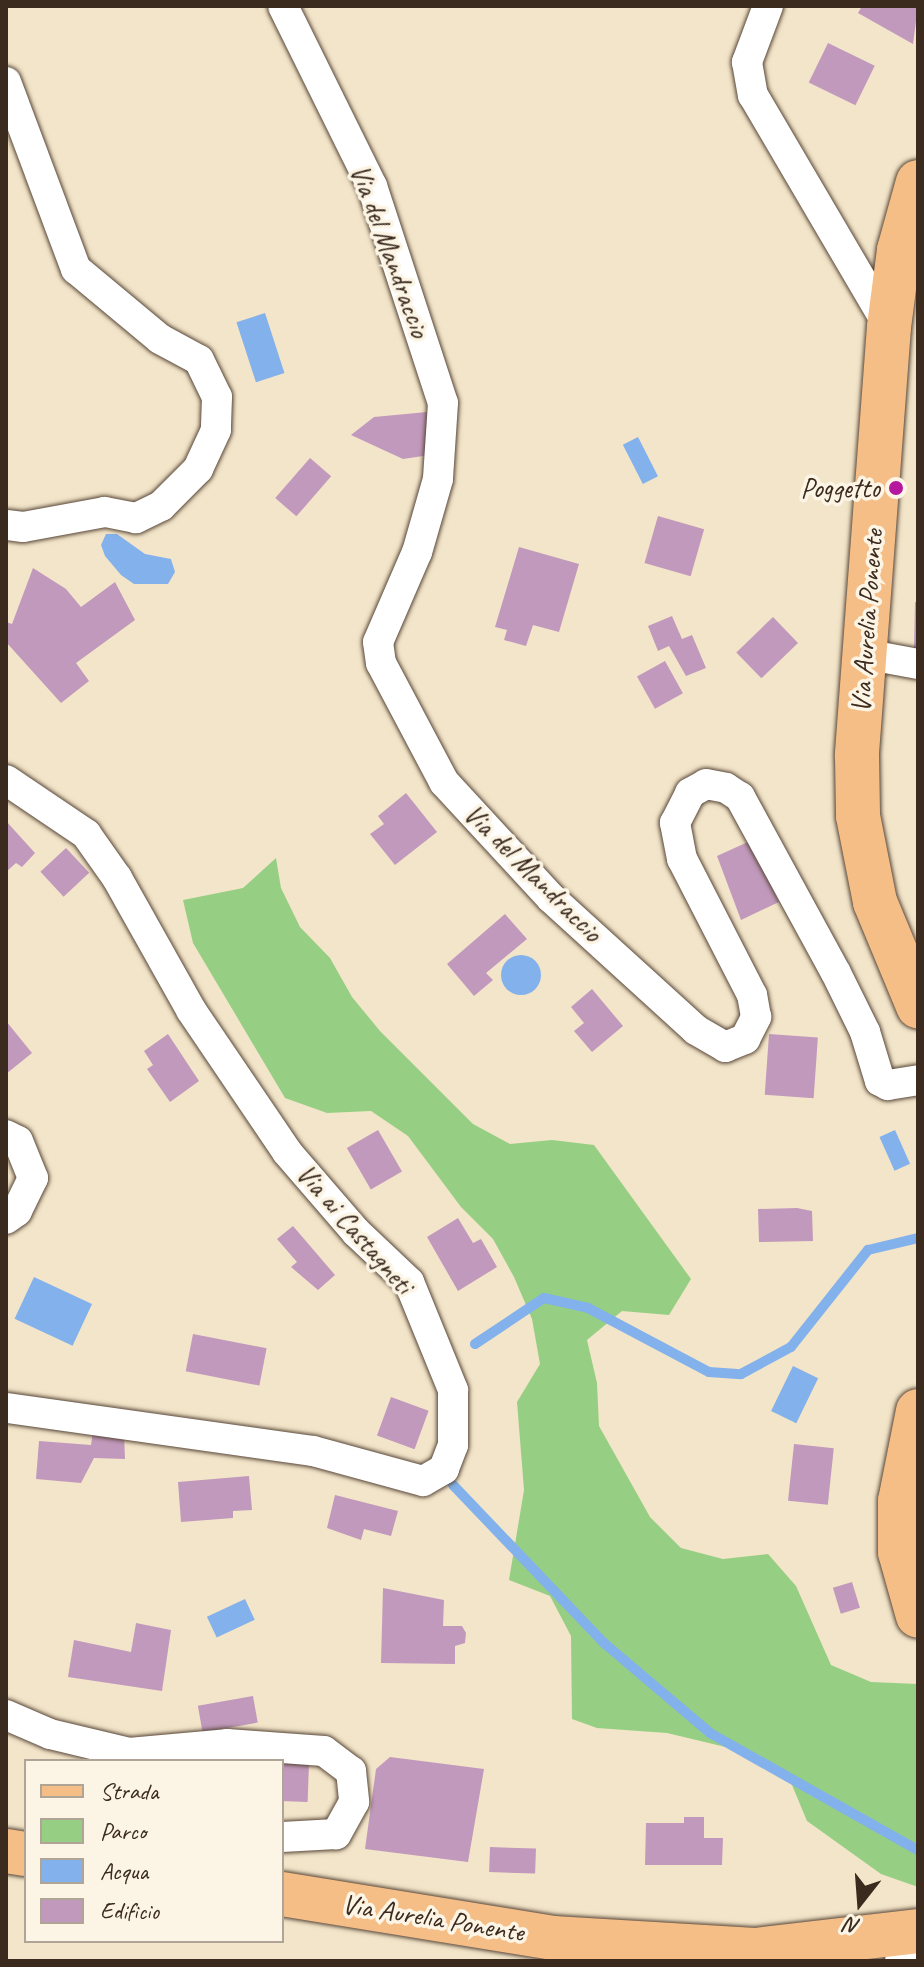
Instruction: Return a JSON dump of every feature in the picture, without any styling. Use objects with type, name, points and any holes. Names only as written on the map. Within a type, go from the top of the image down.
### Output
[{"type":"main road","name":"Via Aurelia Ponente","points":[[918,182],[899,250],[889,327],[864,654],[858,816],[875,902],[918,1006]]},
{"type":"main road","points":[[918,1411],[900,1501],[900,1552],[918,1616]]},
{"type":"main road","name":"Via Aurelia Ponente","points":[[284,1894],[553,1938],[755,1950],[909,1942]]},
{"type":"street","name":"Via del Mandraccio","points":[[283,6],[372,186],[443,403],[438,479],[417,552],[378,642],[381,663],[444,782],[551,898],[696,1030],[725,1047],[745,1039],[756,1017],[752,995],[682,859],[675,823],[690,793],[706,784],[726,788],[740,797],[836,973],[865,1032],[880,1081],[888,1085],[918,1080]]},
{"type":"street","points":[[768,6],[747,62],[753,95],[889,327]]},
{"type":"street","points":[[6,82],[76,269],[160,339],[199,360],[217,397],[216,430],[198,469],[161,506],[136,518],[105,512],[23,527],[6,525]]},
{"type":"street","points":[[864,654],[918,664]]},
{"type":"street","name":"Via ai Castagneti","points":[[6,780],[86,834],[117,878],[191,1010],[287,1152],[356,1232],[409,1282],[453,1390],[453,1445],[444,1469],[423,1481],[313,1451],[242,1438],[38,1417],[6,1408]]},
{"type":"street","points":[[6,1135],[18,1141],[33,1178],[17,1211],[6,1219]]},
{"type":"street","points":[[6,1715],[50,1734],[129,1753],[227,1744],[324,1751],[351,1771],[354,1802],[336,1834],[284,1837]]},
{"type":"green space","points":[[276,858],[281,888],[300,927],[330,958],[352,997],[380,1031],[473,1124],[510,1144],[552,1140],[594,1145],[691,1279],[669,1315],[622,1311],[587,1340],[597,1383],[599,1426],[650,1517],[681,1548],[723,1559],[768,1554],[796,1586],[831,1665],[871,1682],[918,1684],[918,1887],[881,1874],[807,1821],[792,1785],[759,1755],[667,1733],[597,1728],[572,1719],[571,1636],[550,1596],[509,1580],[524,1490],[517,1402],[540,1364],[532,1319],[514,1277],[493,1239],[461,1207],[408,1136],[371,1111],[327,1113],[285,1098],[193,943],[183,900],[243,888]]},
{"type":"water","points":[[265,313],[284,373],[256,382],[236,322]]},
{"type":"water","points":[[638,437],[658,476],[643,484],[623,445]]},
{"type":"water","points":[[106,534],[117,534],[145,554],[171,559],[175,572],[168,584],[134,584],[121,575],[105,556],[101,545]]},
{"type":"water","points":[[521,955],[535,961],[541,975],[535,989],[521,995],[507,989],[501,975],[507,961]]},
{"type":"water","points":[[895,1130],[910,1164],[895,1171],[879,1137]]},
{"type":"water","points":[[34,1277],[92,1304],[73,1346],[15,1319]]},
{"type":"water","points":[[793,1366],[818,1378],[796,1423],[771,1411]]},
{"type":"water","points":[[245,1599],[255,1620],[217,1638],[207,1617]]},
{"type":"building","points":[[862,6],[918,6],[913,44],[858,13]]},
{"type":"building","points":[[828,43],[875,66],[855,105],[809,83]]},
{"type":"building","points":[[427,412],[430,455],[403,459],[351,435],[374,417]]},
{"type":"building","points":[[310,458],[331,476],[296,516],[275,498]]},
{"type":"building","points":[[658,516],[704,529],[691,576],[644,563]]},
{"type":"building","points":[[519,547],[579,564],[559,632],[533,625],[526,646],[504,640],[507,630],[495,627]]},
{"type":"building","points":[[33,568],[66,589],[81,607],[115,582],[135,620],[76,663],[89,681],[61,703],[6,642],[6,622],[12,624]]},
{"type":"building","points":[[915,602],[918,602],[918,648],[914,648]]},
{"type":"building","points":[[672,616],[682,639],[692,635],[706,668],[686,676],[669,646],[658,651],[648,626]]},
{"type":"building","points":[[773,617],[798,643],[761,678],[736,652]]},
{"type":"building","points":[[665,661],[683,693],[655,709],[637,677]]},
{"type":"building","points":[[406,793],[437,832],[395,865],[370,834],[384,824],[378,816]]},
{"type":"building","points":[[6,821],[35,853],[22,867],[16,863],[6,872]]},
{"type":"building","points":[[750,841],[779,902],[741,920],[717,856]]},
{"type":"building","points":[[66,848],[89,873],[64,897],[40,872]]},
{"type":"building","points":[[505,914],[527,939],[486,973],[493,980],[474,996],[447,964]]},
{"type":"building","points":[[592,989],[623,1026],[592,1052],[574,1031],[584,1023],[571,1007]]},
{"type":"building","points":[[6,1021],[32,1053],[6,1074]]},
{"type":"building","points":[[168,1034],[199,1081],[170,1102],[147,1069],[153,1065],[144,1051]]},
{"type":"building","points":[[769,1034],[818,1037],[814,1098],[765,1095]]},
{"type":"building","points":[[378,1130],[402,1172],[371,1190],[347,1148]]},
{"type":"building","points":[[797,1208],[812,1211],[813,1241],[759,1242],[758,1209]]},
{"type":"building","points":[[458,1218],[473,1243],[481,1239],[497,1267],[458,1291],[427,1237]]},
{"type":"building","points":[[293,1226],[335,1275],[318,1290],[291,1267],[297,1262],[277,1239]]},
{"type":"building","points":[[193,1334],[267,1348],[259,1386],[186,1371]]},
{"type":"building","points":[[391,1397],[429,1411],[415,1449],[377,1436]]},
{"type":"building","points":[[93,1431],[124,1434],[125,1459],[94,1458],[81,1483],[36,1479],[39,1441],[91,1445]]},
{"type":"building","points":[[794,1444],[834,1448],[828,1505],[788,1501]]},
{"type":"building","points":[[249,1476],[252,1510],[233,1511],[233,1518],[181,1522],[178,1482]]},
{"type":"building","points":[[335,1495],[398,1511],[391,1536],[364,1529],[361,1540],[327,1528]]},
{"type":"building","points":[[852,1582],[860,1608],[841,1614],[833,1588]]},
{"type":"building","points":[[383,1588],[444,1600],[443,1626],[462,1626],[466,1633],[465,1643],[455,1646],[455,1664],[381,1663]]},
{"type":"building","points":[[136,1623],[171,1630],[162,1691],[68,1677],[74,1640],[131,1652]]},
{"type":"building","points":[[253,1696],[258,1723],[203,1732],[198,1706]]},
{"type":"building","points":[[390,1757],[484,1769],[468,1862],[365,1849],[376,1769]]},
{"type":"building","points":[[284,1762],[309,1763],[308,1802],[284,1801]]},
{"type":"building","points":[[684,1817],[704,1817],[704,1838],[723,1838],[722,1865],[645,1865],[646,1823],[684,1823]]},
{"type":"building","points":[[490,1847],[536,1849],[535,1874],[489,1872]]},
{"type":"waterway","points":[[475,1344],[544,1298],[588,1308],[709,1372],[741,1374],[791,1347],[868,1250],[918,1238]]},
{"type":"waterway","points":[[453,1485],[604,1643],[710,1733],[918,1850]]},
{"type":"place","name":"Poggetto","points":[[896,488]]}]
